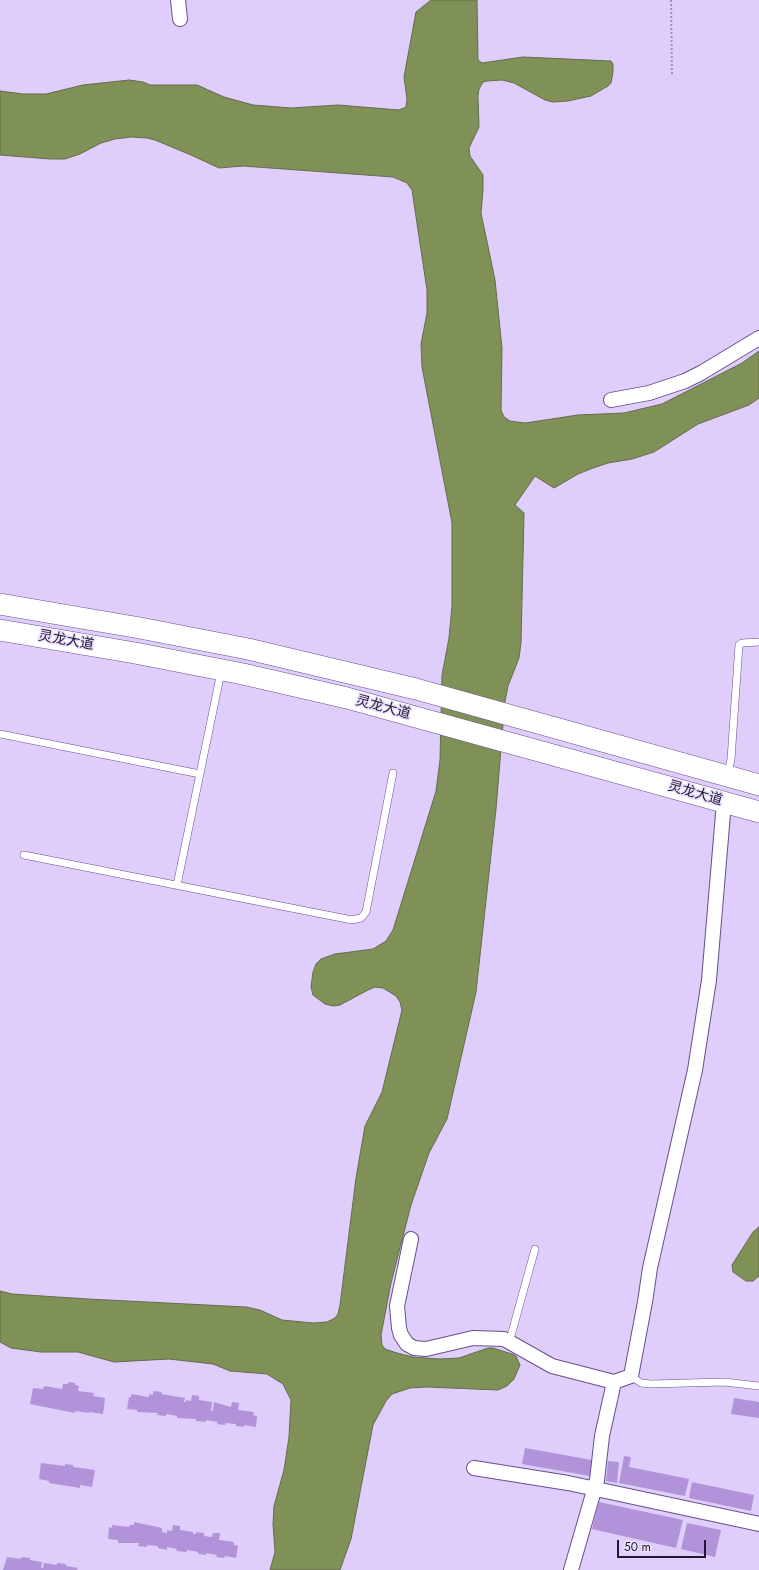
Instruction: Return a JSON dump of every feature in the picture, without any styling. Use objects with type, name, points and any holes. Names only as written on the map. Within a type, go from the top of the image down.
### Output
[{"type":"main road","name":"灵龙大道","points":[[0,604],[140,628],[248,649],[416,689],[759,785]]},
{"type":"main road","name":"灵龙大道","points":[[0,630],[135,653],[221,670],[347,698],[759,812]]},
{"type":"street","points":[[178,0],[180,19]]},
{"type":"street","points":[[611,400],[649,393],[685,381],[759,338]]},
{"type":"street","points":[[411,1239],[397,1306],[399,1328],[401,1335],[407,1344],[414,1348],[426,1349],[466,1340],[488,1338],[504,1340],[552,1366],[614,1382],[630,1376],[645,1302],[650,1268],[695,1070],[703,1026],[712,949],[724,802]]},
{"type":"street","points":[[571,1570],[597,1480],[602,1436],[614,1382]]},
{"type":"street","points":[[474,1468],[594,1489],[759,1524]]},
{"type":"lane","points":[[727,776],[730,759],[739,645],[742,643],[759,642]]},
{"type":"lane","points":[[177,885],[221,670]]},
{"type":"lane","points":[[0,734],[200,774]]},
{"type":"lane","points":[[24,855],[352,920],[361,918],[366,912],[393,773]]},
{"type":"lane","points":[[509,1343],[535,1249]]},
{"type":"lane","points":[[630,1376],[641,1383],[651,1384],[724,1382],[759,1386]]},
{"type":"path","points":[[672,0],[672,74]]},
{"type":"shaded area","points":[[431,0],[477,0],[478,60],[482,63],[523,57],[611,61],[613,64],[611,83],[608,86],[591,96],[568,101],[553,102],[545,100],[514,83],[502,80],[483,82],[479,89],[479,127],[469,148],[470,156],[483,175],[481,213],[495,280],[502,348],[501,410],[504,417],[510,421],[525,423],[578,415],[624,413],[662,404],[742,363],[759,351],[759,398],[749,405],[698,424],[654,452],[593,468],[578,474],[554,488],[535,476],[515,505],[524,513],[521,643],[519,658],[508,686],[505,701],[496,809],[476,992],[447,1119],[429,1153],[411,1205],[391,1283],[381,1335],[382,1345],[385,1349],[413,1357],[439,1359],[459,1358],[488,1348],[493,1348],[516,1356],[520,1365],[514,1379],[507,1386],[498,1390],[427,1387],[410,1388],[392,1394],[386,1401],[373,1425],[351,1539],[340,1570],[270,1570],[275,1552],[273,1524],[274,1506],[284,1470],[289,1437],[291,1400],[283,1384],[267,1374],[230,1371],[213,1364],[169,1359],[114,1362],[78,1352],[41,1352],[11,1348],[0,1342],[0,1291],[12,1294],[88,1299],[246,1307],[260,1310],[282,1320],[313,1323],[327,1322],[335,1318],[338,1314],[356,1178],[365,1126],[382,1092],[402,1010],[400,1002],[396,996],[383,988],[375,987],[340,1005],[333,1006],[325,1004],[313,995],[311,987],[313,972],[316,964],[321,959],[335,954],[373,949],[386,941],[393,930],[436,791],[440,760],[442,675],[449,638],[452,606],[452,523],[422,367],[421,344],[427,313],[427,290],[412,190],[407,183],[393,177],[243,166],[219,168],[155,140],[147,138],[131,137],[115,139],[101,143],[80,154],[65,159],[0,155],[0,91],[23,94],[46,94],[83,85],[129,80],[143,82],[150,85],[197,85],[224,97],[253,105],[291,108],[338,105],[399,110],[406,107],[407,99],[404,77],[416,12]]},
{"type":"shaded area","points":[[759,1227],[759,1276],[753,1281],[746,1281],[733,1272],[732,1265],[753,1232]]},
{"type":"building","points":[[69,1382],[75,1383],[75,1385],[79,1386],[78,1391],[94,1393],[93,1396],[105,1398],[103,1414],[75,1411],[75,1413],[30,1404],[33,1388],[43,1389],[44,1386],[62,1389],[63,1384],[68,1384]]},
{"type":"building","points":[[153,1391],[162,1392],[161,1394],[185,1398],[184,1402],[186,1402],[186,1400],[191,1401],[192,1395],[199,1396],[199,1400],[212,1402],[211,1411],[213,1411],[214,1402],[231,1407],[232,1402],[239,1403],[238,1410],[254,1412],[253,1415],[257,1416],[256,1427],[244,1425],[244,1427],[236,1426],[236,1424],[226,1423],[225,1425],[217,1424],[218,1422],[206,1420],[206,1422],[196,1421],[196,1419],[177,1418],[177,1416],[166,1414],[166,1416],[157,1415],[158,1413],[137,1412],[137,1410],[127,1409],[131,1394],[149,1397],[149,1394],[153,1395]]},
{"type":"building","points":[[734,1398],[759,1402],[759,1418],[731,1414]]},
{"type":"building","points":[[525,1448],[592,1460],[590,1476],[522,1464]]},
{"type":"building","points":[[624,1456],[631,1457],[629,1467],[689,1479],[685,1496],[619,1483]]},
{"type":"building","points":[[608,1461],[619,1462],[617,1483],[606,1481]]},
{"type":"building","points":[[41,1463],[65,1466],[65,1464],[73,1465],[73,1467],[95,1470],[92,1487],[80,1485],[80,1488],[49,1483],[49,1481],[39,1479]]},
{"type":"building","points":[[692,1482],[754,1495],[751,1511],[689,1498]]},
{"type":"building","points":[[599,1502],[683,1520],[676,1548],[592,1529]]},
{"type":"building","points":[[134,1522],[162,1528],[162,1532],[167,1533],[167,1530],[172,1531],[173,1525],[180,1526],[180,1530],[193,1532],[193,1534],[196,1534],[196,1532],[204,1533],[204,1536],[212,1537],[213,1533],[220,1533],[219,1540],[234,1542],[234,1545],[238,1546],[236,1558],[225,1556],[224,1558],[216,1557],[217,1555],[206,1553],[206,1555],[198,1554],[198,1552],[187,1550],[187,1552],[176,1551],[177,1549],[167,1547],[167,1550],[158,1548],[158,1546],[138,1546],[139,1543],[118,1543],[118,1540],[108,1539],[109,1527],[112,1528],[112,1525],[129,1527],[130,1525],[134,1525]]},
{"type":"building","points":[[687,1523],[721,1530],[715,1557],[681,1549]]},
{"type":"building","points":[[7,1557],[21,1559],[21,1557],[30,1558],[30,1560],[42,1562],[41,1568],[43,1568],[44,1563],[57,1565],[57,1563],[78,1568],[77,1570],[3,1570]]}]
